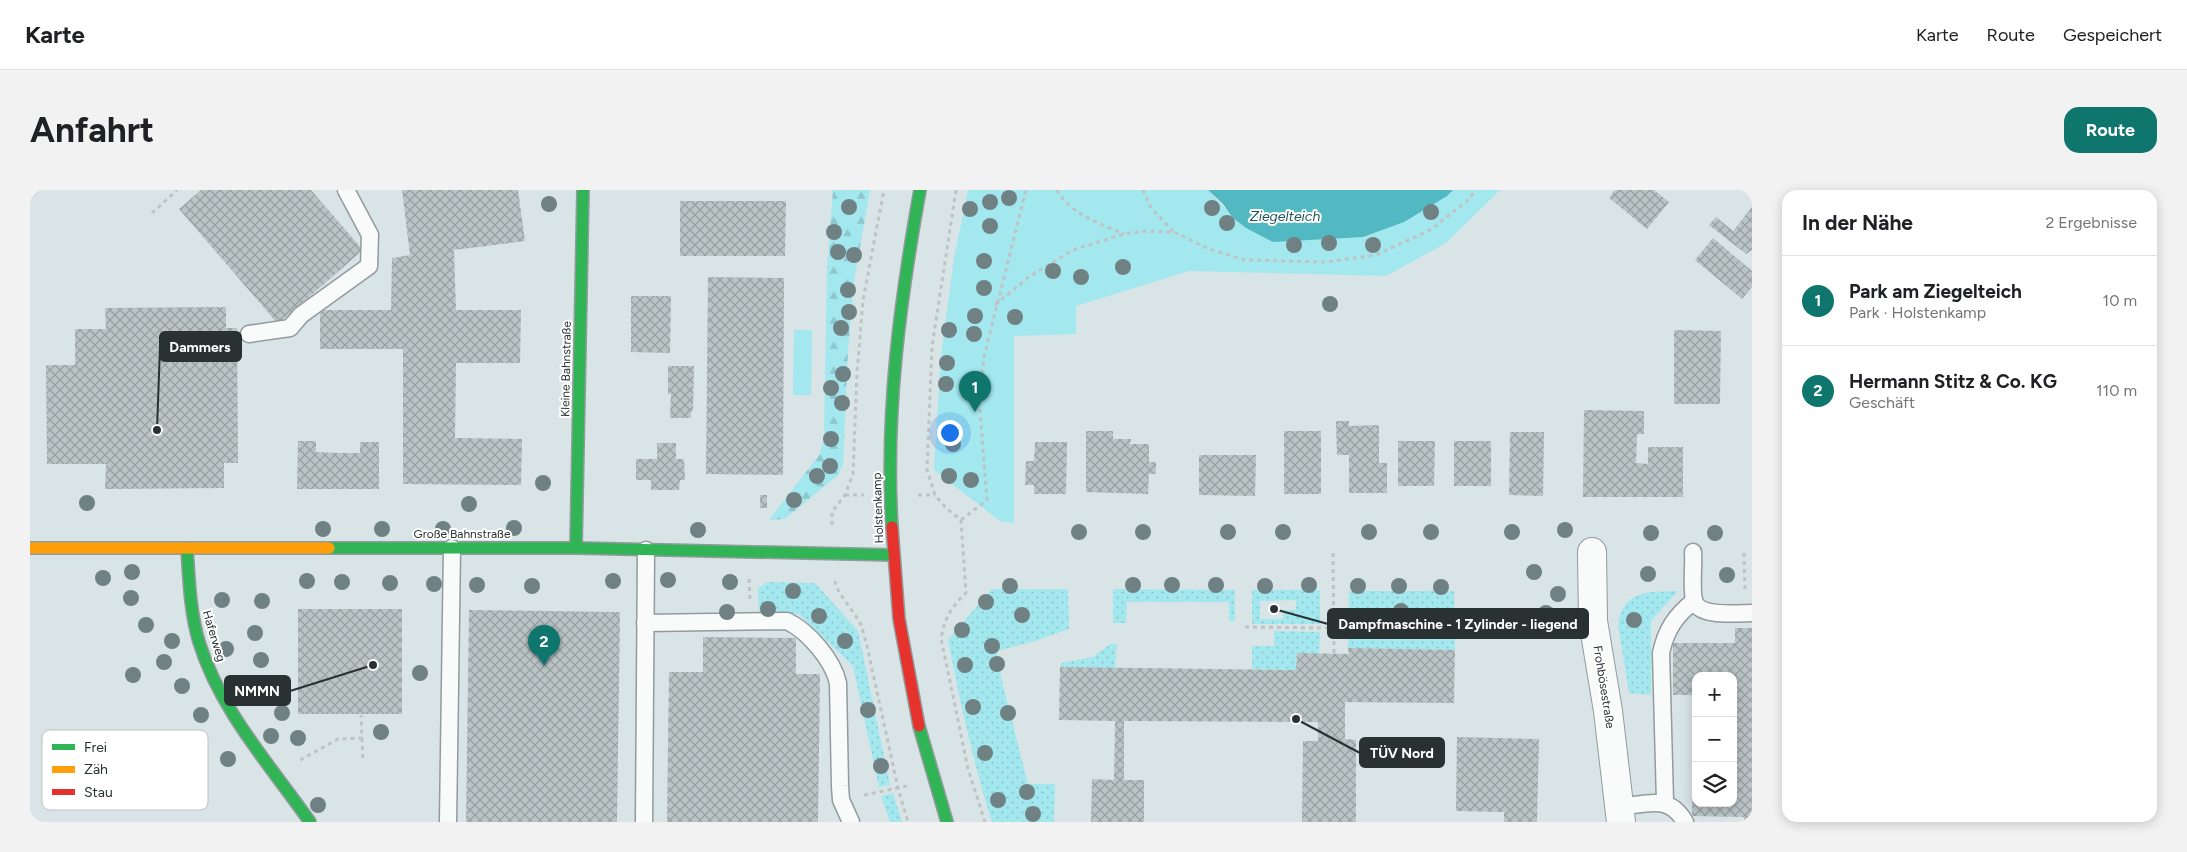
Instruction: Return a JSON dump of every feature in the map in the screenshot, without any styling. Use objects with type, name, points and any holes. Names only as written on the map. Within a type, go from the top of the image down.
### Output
[{"type":"street","name":"Kleine Bahnstraße","points":[[576,548],[583,190]]},
{"type":"street","name":"Holstenkamp","points":[[920,190],[900,308],[894,379],[890,487],[897,599],[907,669],[917,719],[947,822]]},
{"type":"street","name":"Große Bahnstraße","points":[[30,548],[576,548],[894,555]]},
{"type":"street","name":"Haferweg","points":[[187,548],[190,602],[202,653],[214,680],[228,706],[310,822]]},
{"type":"street","name":"Frohbösestraße","points":[[1592,552],[1593,620],[1621,814]]},
{"type":"lane","points":[[249,334],[290,328],[301,315],[368,266],[370,235],[346,190]]},
{"type":"lane","points":[[448,822],[452,548]]},
{"type":"lane","points":[[644,822],[646,550]]},
{"type":"lane","points":[[1693,552],[1694,602],[1709,613],[1749,613]]},
{"type":"lane","points":[[1664,802],[1661,653],[1664,636],[1672,622],[1694,602]]},
{"type":"lane","points":[[645,623],[787,621],[797,626],[829,660],[835,671],[838,684],[842,800],[851,822]]},
{"type":"lane","points":[[1621,814],[1664,802],[1679,811],[1685,822]]},
{"type":"path","points":[[152,214],[177,190]]},
{"type":"path","points":[[832,523],[832,512],[845,495],[853,474],[857,373],[863,300],[884,190]]},
{"type":"path","points":[[956,190],[932,347],[927,470],[935,495],[946,508],[961,520],[966,593],[954,605],[945,619],[940,638],[968,769],[985,822]]},
{"type":"path","points":[[961,520],[987,500],[979,398],[984,357],[995,305],[1026,190]]},
{"type":"path","points":[[1057,190],[1060,195],[1084,216],[1124,234]]},
{"type":"path","points":[[1143,190],[1151,208],[1174,232],[1208,249],[1245,260],[1326,262],[1376,255],[1430,230],[1466,202],[1476,190]]},
{"type":"path","points":[[995,305],[1030,276],[1073,250],[1124,234],[1146,231],[1174,232]]},
{"type":"path","points":[[749,552],[750,621]]},
{"type":"path","points":[[1333,553],[1334,654]]},
{"type":"path","points":[[1744,553],[1749,613]]},
{"type":"path","points":[[834,578],[836,588],[848,602],[861,624],[898,788],[908,822]]},
{"type":"path","points":[[1245,628],[1334,628]]},
{"type":"path","points":[[931,639],[940,638]]},
{"type":"path","points":[[867,646],[875,645]]},
{"type":"path","points":[[361,715],[363,762]]},
{"type":"path","points":[[275,773],[338,739],[362,738]]},
{"type":"path","points":[[842,800],[934,780]]},
{"type":"green space","points":[[833,190],[870,190],[854,281],[848,351],[843,464],[838,475],[785,519],[769,520],[820,454],[824,438],[827,268]]},
{"type":"green space","points":[[968,190],[1208,190],[1246,228],[1447,196],[1453,190],[1500,190],[1446,243],[1386,276],[1189,271],[1076,306],[1076,334],[1014,336],[1014,523],[1000,521],[934,470],[941,355],[954,258]]},
{"type":"green space","points":[[794,330],[812,330],[811,395],[793,395]]},
{"type":"green space","points":[[768,582],[815,583],[858,631],[890,785],[879,787],[853,666],[799,614],[759,614],[758,588]]},
{"type":"green space","points":[[992,589],[1068,589],[1069,629],[1035,641],[997,651],[1002,681],[1028,784],[1055,784],[1054,822],[992,822],[979,777],[962,709],[948,640]]},
{"type":"green space","points":[[1113,589],[1235,590],[1235,621],[1229,621],[1229,602],[1127,602],[1126,623],[1113,623]]},
{"type":"green space","points":[[1252,590],[1320,590],[1320,624],[1252,624]],"holes":[[[1296,600],[1296,610],[1283,610],[1283,619],[1260,619],[1260,601]]]},
{"type":"green space","points":[[1349,591],[1454,591],[1455,650],[1348,648]]},
{"type":"green space","points":[[1678,591],[1651,621],[1651,695],[1629,693],[1618,625],[1621,613],[1625,605],[1639,595]]},
{"type":"green space","points":[[1274,631],[1320,632],[1319,654],[1297,653],[1296,670],[1252,669],[1252,646],[1274,646]]},
{"type":"green space","points":[[1110,644],[1117,644],[1115,668],[1060,667],[1062,663],[1093,657]]},
{"type":"green space","points":[[893,793],[902,822],[890,822],[881,796]]},
{"type":"water","name":"Ziegelteich","points":[[1208,190],[1453,190],[1447,196],[1404,222],[1363,237],[1273,242],[1246,228],[1233,218],[1223,204]]},
{"type":"building","points":[[201,190],[311,190],[363,250],[278,324],[179,209]]},
{"type":"building","points":[[402,190],[518,190],[525,241],[454,250],[456,310],[521,310],[520,363],[456,363],[455,438],[522,439],[521,485],[403,484],[403,349],[320,349],[320,310],[391,310],[392,258],[410,255]]},
{"type":"building","points":[[1615,190],[1654,190],[1669,202],[1647,229],[1609,198]]},
{"type":"building","points":[[680,201],[786,201],[785,256],[680,256]]},
{"type":"building","points":[[1752,207],[1752,250],[1746,254],[1709,225],[1716,217],[1733,231]]},
{"type":"building","points":[[1713,238],[1752,271],[1752,287],[1742,299],[1695,260]]},
{"type":"building","points":[[708,277],[784,278],[783,475],[706,474]]},
{"type":"building","points":[[631,296],[671,296],[670,353],[631,352]]},
{"type":"building","points":[[226,307],[226,328],[237,328],[238,463],[224,463],[224,488],[105,489],[106,464],[47,464],[46,365],[75,365],[75,329],[106,329],[105,308]]},
{"type":"building","points":[[1674,330],[1721,331],[1720,404],[1674,404]]},
{"type":"building","points":[[668,366],[694,366],[693,411],[691,411],[691,418],[670,418],[671,394],[668,394]]},
{"type":"building","points":[[1584,410],[1644,411],[1644,434],[1637,434],[1636,463],[1648,464],[1648,447],[1683,447],[1683,497],[1583,497]]},
{"type":"building","points":[[1336,421],[1349,421],[1349,426],[1379,425],[1379,463],[1387,463],[1387,493],[1349,493],[1349,455],[1337,455]]},
{"type":"building","points":[[1086,431],[1113,431],[1113,439],[1131,439],[1130,444],[1149,444],[1149,462],[1156,462],[1156,474],[1149,474],[1148,494],[1086,492]]},
{"type":"building","points":[[1284,431],[1321,431],[1321,494],[1284,494]]},
{"type":"building","points":[[1510,432],[1544,432],[1543,496],[1509,495]]},
{"type":"building","points":[[298,441],[316,441],[316,452],[338,453],[360,453],[360,442],[379,442],[379,489],[297,489]]},
{"type":"building","points":[[1398,441],[1435,441],[1434,486],[1398,486]]},
{"type":"building","points":[[1454,441],[1491,441],[1491,486],[1454,486]]},
{"type":"building","points":[[1035,442],[1067,442],[1066,494],[1034,494],[1034,485],[1025,485],[1026,461],[1034,461]]},
{"type":"building","points":[[657,443],[676,443],[676,459],[684,459],[685,480],[680,480],[679,490],[651,490],[651,480],[636,480],[636,459],[657,459]]},
{"type":"building","points":[[1199,455],[1256,455],[1255,496],[1199,495]]},
{"type":"building","points":[[760,495],[767,495],[767,508],[760,508]]},
{"type":"building","points":[[298,609],[402,609],[402,714],[298,714]]},
{"type":"building","points":[[469,610],[620,612],[617,822],[466,822]]},
{"type":"building","points":[[1735,628],[1752,628],[1752,822],[1744,822],[1744,817],[1692,816],[1692,807],[1737,807],[1737,672],[1692,672],[1692,695],[1673,695],[1673,643],[1735,643]]},
{"type":"building","points":[[703,637],[796,638],[796,674],[820,674],[818,822],[667,822],[669,672],[703,672]]},
{"type":"building","points":[[1348,648],[1455,650],[1454,703],[1345,702],[1345,739],[1356,740],[1356,822],[1302,822],[1303,741],[1318,741],[1318,722],[1124,721],[1124,780],[1144,780],[1144,822],[1091,822],[1092,779],[1114,780],[1115,721],[1059,720],[1060,667],[1296,670],[1297,653],[1349,654]]},
{"type":"building","points":[[1457,737],[1539,739],[1537,822],[1504,822],[1504,812],[1456,811]]},
{"type":"tram line","points":[[30,200],[40,190]]},
{"type":"traffic: fast","points":[[576,548],[583,190]]},
{"type":"traffic: fast","points":[[892,527],[890,484],[896,357],[906,273],[920,190]]},
{"type":"traffic: fast","points":[[187,548],[190,595],[194,619],[199,642],[208,667],[247,736],[310,822]]},
{"type":"traffic: fast","points":[[329,548],[576,548],[893,555]]},
{"type":"traffic: fast","points":[[919,726],[947,822]]},
{"type":"traffic: slow","points":[[30,548],[329,548]]},
{"type":"traffic: jam","points":[[892,527],[899,619],[919,726]]},
{"type":"place","name":"Park am Ziegelteich","points":[[975,412]]},
{"type":"place","name":"Dammers","points":[[157,430]]},
{"type":"place","name":"Dampfmaschine - 1 Zylinder - liegend","points":[[1274,609]]},
{"type":"place","name":"NMMN","points":[[373,665]]},
{"type":"place","name":"Hermann Stitz & Co. KG","points":[[544,666]]},
{"type":"place","name":"TÜV Nord","points":[[1296,719]]}]
